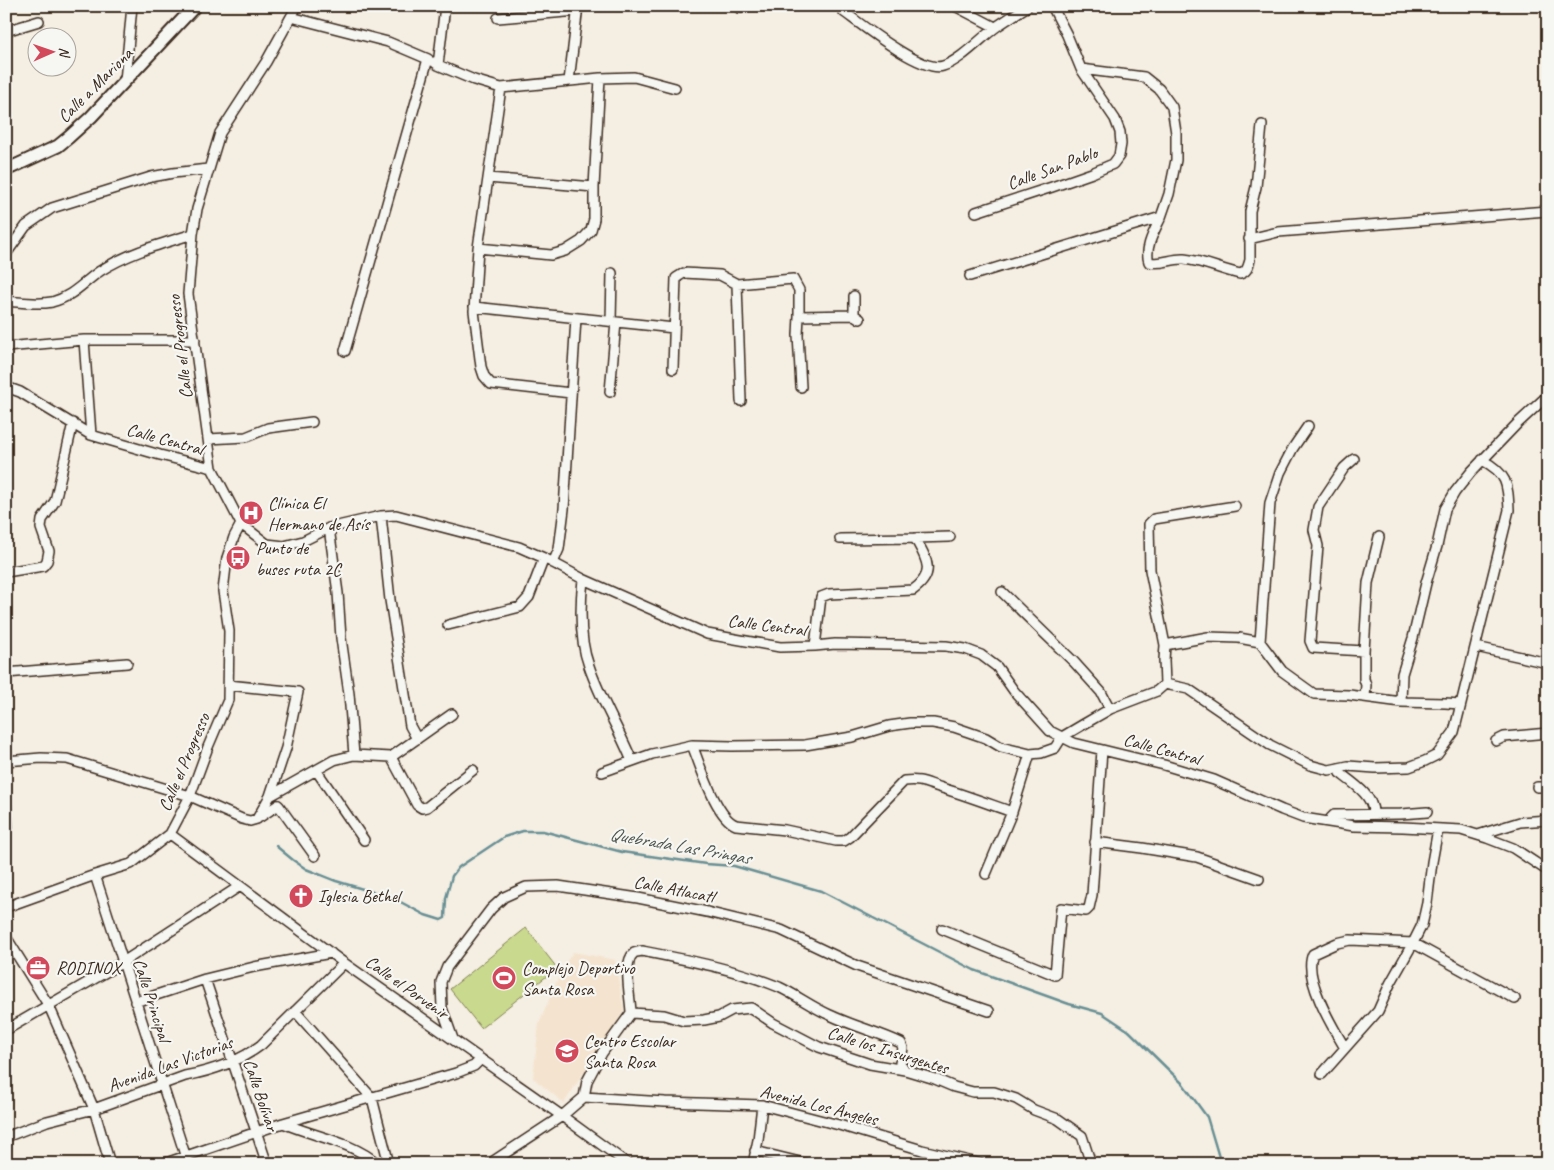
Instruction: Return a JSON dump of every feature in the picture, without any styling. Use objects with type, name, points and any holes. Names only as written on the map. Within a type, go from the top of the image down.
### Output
[{"type":"main road","name":"Calle a Mariona","points":[[6,170],[58,146],[91,117],[195,6]]},
{"type":"street","points":[[125,81],[132,6]]},
{"type":"street","name":"Calle el Progresso","points":[[212,468],[188,294],[197,209],[220,133],[266,62],[297,6]]},
{"type":"street","points":[[438,65],[445,6]]},
{"type":"street","points":[[841,6],[844,12],[910,57],[942,67],[955,60],[995,28],[1028,6]]},
{"type":"street","points":[[955,6],[995,28]]},
{"type":"street","name":"Calle San Pablo","points":[[976,212],[1092,173],[1113,164],[1119,156],[1120,132],[1115,119],[1080,69],[1067,35],[1052,6]]},
{"type":"street","points":[[498,18],[578,8],[569,81]]},
{"type":"street","points":[[291,17],[388,42],[474,80],[501,88],[600,78],[634,78],[676,88]]},
{"type":"street","points":[[6,31],[39,21]]},
{"type":"street","points":[[345,351],[428,59]]},
{"type":"street","points":[[1080,69],[1144,77],[1159,89],[1172,107],[1176,133],[1176,160],[1170,194],[1149,246],[1147,256],[1149,262],[1163,263],[1182,259],[1201,262],[1240,274],[1245,272],[1250,260],[1250,211],[1256,187],[1262,125]]},
{"type":"street","points":[[478,248],[551,255],[565,251],[581,241],[591,230],[594,219],[600,78]]},
{"type":"street","points":[[501,88],[478,248],[474,307],[481,367],[484,376],[492,384],[571,393]]},
{"type":"street","points":[[6,254],[26,226],[52,208],[151,178],[173,173],[208,169]]},
{"type":"street","points":[[488,178],[594,187]]},
{"type":"street","points":[[1249,239],[1278,232],[1547,211]]},
{"type":"street","points":[[970,276],[1161,217]]},
{"type":"street","points":[[6,301],[53,302],[70,295],[100,271],[141,250],[193,234]]},
{"type":"street","points":[[610,392],[614,322],[612,273]]},
{"type":"street","points":[[673,369],[676,278],[684,273],[720,275],[737,284],[793,279],[798,290],[801,387]]},
{"type":"street","points":[[737,284],[742,401]]},
{"type":"street","points":[[799,316],[857,317],[854,296]]},
{"type":"street","points":[[474,307],[674,328]]},
{"type":"street","points":[[448,625],[520,607],[530,597],[549,560],[559,549],[564,509],[576,318]]},
{"type":"street","points":[[6,347],[84,340],[195,340]]},
{"type":"street","points":[[84,340],[91,435]]},
{"type":"street","name":"Calle Central","points":[[6,387],[20,392],[91,435],[212,468],[241,524],[267,544],[284,546],[303,541],[329,528],[380,516],[396,515],[519,547],[707,634],[780,646],[835,644],[946,646],[965,649],[981,655],[997,667],[1014,691],[1050,731],[1074,743],[1164,765],[1214,780],[1303,818],[1354,826],[1462,830],[1513,848],[1548,871]]},
{"type":"street","points":[[1401,702],[1402,674],[1414,638],[1445,509],[1455,492],[1482,460],[1545,398]]},
{"type":"street","points":[[208,439],[246,437],[268,428],[312,422]]},
{"type":"street","points":[[6,572],[43,566],[47,561],[49,551],[41,528],[42,520],[55,501],[73,423]]},
{"type":"street","points":[[1308,426],[1280,472],[1270,503],[1260,642],[1282,672],[1314,694],[1349,695],[1401,702],[1461,704]]},
{"type":"street","points":[[1354,459],[1344,468],[1318,507],[1314,530],[1318,546],[1310,641],[1313,648],[1364,651]]},
{"type":"street","points":[[1165,684],[1188,689],[1270,745],[1310,765],[1329,770],[1348,766],[1375,768],[1409,767],[1437,755],[1454,732],[1509,510],[1505,478],[1494,466],[1482,460]]},
{"type":"street","points":[[1165,684],[1165,645],[1150,570],[1150,524],[1154,519],[1235,506]]},
{"type":"street","points":[[380,516],[390,600],[410,726],[417,739]]},
{"type":"street","name":"Calle el Progresso","points":[[6,907],[94,875],[131,864],[170,834],[190,796],[228,700],[229,631],[224,591],[227,558],[234,536],[241,524]]},
{"type":"street","points":[[329,528],[338,593],[354,755]]},
{"type":"street","points":[[840,539],[950,537]]},
{"type":"street","points":[[1365,697],[1364,651],[1368,583],[1379,537]]},
{"type":"street","points":[[815,646],[821,597],[828,594],[913,590],[921,584],[926,578],[928,569],[927,559],[915,538]]},
{"type":"street","points":[[583,578],[581,617],[588,664],[598,690],[622,735],[632,761]]},
{"type":"street","points":[[1002,592],[1074,662],[1101,692],[1110,709]]},
{"type":"street","points":[[1165,645],[1208,637],[1239,638],[1260,642]]},
{"type":"street","points":[[1476,647],[1548,663]]},
{"type":"street","points":[[6,673],[127,663]]},
{"type":"street","points":[[602,772],[652,754],[692,745],[805,745],[852,737],[889,726],[910,723],[933,723],[954,727],[986,738],[1001,747],[1030,754],[1041,753],[1055,748],[1062,738],[1110,709],[1157,691],[1165,684]]},
{"type":"street","points":[[228,685],[298,692],[286,748],[270,796],[258,819]]},
{"type":"street","points":[[270,796],[334,760],[354,755],[391,757],[452,714]]},
{"type":"street","points":[[1496,741],[1504,737],[1548,733]]},
{"type":"street","points":[[692,745],[713,797],[730,823],[736,825],[785,830],[836,842],[844,841],[850,838],[904,782],[916,780],[1012,812]]},
{"type":"street","points":[[942,929],[1054,975],[1061,908],[1086,911],[1089,908],[1092,895],[1102,750]]},
{"type":"street","points":[[986,874],[1012,812],[1030,754]]},
{"type":"street","points":[[391,757],[417,805],[422,808],[427,807],[473,770]]},
{"type":"street","points":[[6,762],[41,758],[67,759],[190,796],[250,821],[258,819],[278,805],[315,856]]},
{"type":"street","points":[[1338,768],[1340,773],[1367,797],[1373,814]]},
{"type":"street","points":[[316,770],[364,840]]},
{"type":"street","points":[[1537,787],[1548,787]]},
{"type":"street","points":[[6,804],[8,827]]},
{"type":"street","points":[[1330,822],[1334,815],[1427,812]]},
{"type":"street","points":[[1478,835],[1520,822],[1548,820]]},
{"type":"street","points":[[1322,1074],[1378,1011],[1390,984],[1422,925],[1438,829]]},
{"type":"street","name":"Calle el Porvenir","points":[[170,834],[344,963],[628,1164]]},
{"type":"street","points":[[1095,842],[1196,857],[1258,878]]},
{"type":"street","name":"Calle Principal","points":[[94,875],[187,1160]]},
{"type":"street","points":[[6,1030],[123,962],[240,886]]},
{"type":"street","name":"Calle Atlacatl","points":[[453,1039],[442,1008],[441,982],[447,967],[491,909],[504,897],[526,887],[558,886],[638,898],[708,912],[781,930],[858,966],[989,1010]]},
{"type":"street","points":[[6,937],[49,1006],[94,1109],[110,1164]]},
{"type":"street","points":[[1344,1048],[1324,1012],[1311,972],[1310,960],[1313,954],[1337,943],[1350,940],[1413,943],[1515,999]]},
{"type":"street","points":[[489,1164],[562,1116],[584,1097],[588,1081],[602,1053],[631,1013],[629,959],[634,954],[642,951],[700,962],[746,976],[780,988],[828,1014],[886,1035],[901,1043],[903,1048],[900,1063],[905,1070]]},
{"type":"street","points":[[135,1002],[205,979],[254,967],[331,953]]},
{"type":"street","name":"Avenida Las Victorias","points":[[6,1137],[47,1121],[94,1109],[185,1076],[197,1075],[254,1050],[344,963]]},
{"type":"street","name":"Calle Bolívar","points":[[205,979],[267,1164]]},
{"type":"street","name":"Calle los Insurgentes","points":[[631,1013],[664,1015],[684,1021],[704,1020],[719,1017],[732,1010],[751,1008],[773,1023],[819,1048],[870,1064],[905,1070],[973,1092],[994,1092],[1058,1119],[1082,1136],[1091,1164]]},
{"type":"street","points":[[295,1011],[372,1098],[389,1164]]},
{"type":"street","points":[[163,1164],[187,1160],[283,1123],[456,1073],[474,1066],[481,1059]]},
{"type":"street","name":"Avenida Los Ángeles","points":[[584,1097],[762,1105],[839,1125],[922,1150],[982,1164]]},
{"type":"street","points":[[753,1164],[762,1105]]},
{"type":"street","points":[[283,1123],[345,1144],[358,1150],[378,1164]]},
{"type":"street","points":[[755,1151],[808,1164]]},
{"type":"shaded area","name":"Centro Escolar Santa Rosa","points":[[573,952],[615,960],[624,1011],[564,1103],[533,1078],[539,1024],[562,969]]},
{"type":"green space","name":"Complejo Deportivo Santa Rosa","points":[[526,928],[557,968],[481,1028],[450,989]]},
{"type":"waterway","name":"Quebrada Las Pringas","points":[[276,846],[306,869],[336,881],[393,898],[425,915],[441,920],[445,918],[446,898],[452,876],[459,867],[504,837],[523,831],[543,831],[622,852],[734,866],[821,891],[974,970],[1069,1004],[1102,1013],[1129,1031],[1183,1084],[1207,1117],[1221,1164]]},
{"type":"place","name":"Clínica El Hermano de Asís","points":[[251,513]]},
{"type":"place","name":"Punto de buses ruta 2C","points":[[238,558]]},
{"type":"place","name":"Iglesia Bethel","points":[[301,896]]},
{"type":"place","name":"RODINOX","points":[[38,968]]},
{"type":"place","name":"Complejo Deportivo Santa Rosa","points":[[504,978]]},
{"type":"place","name":"Centro Escolar Santa Rosa","points":[[567,1051]]}]
